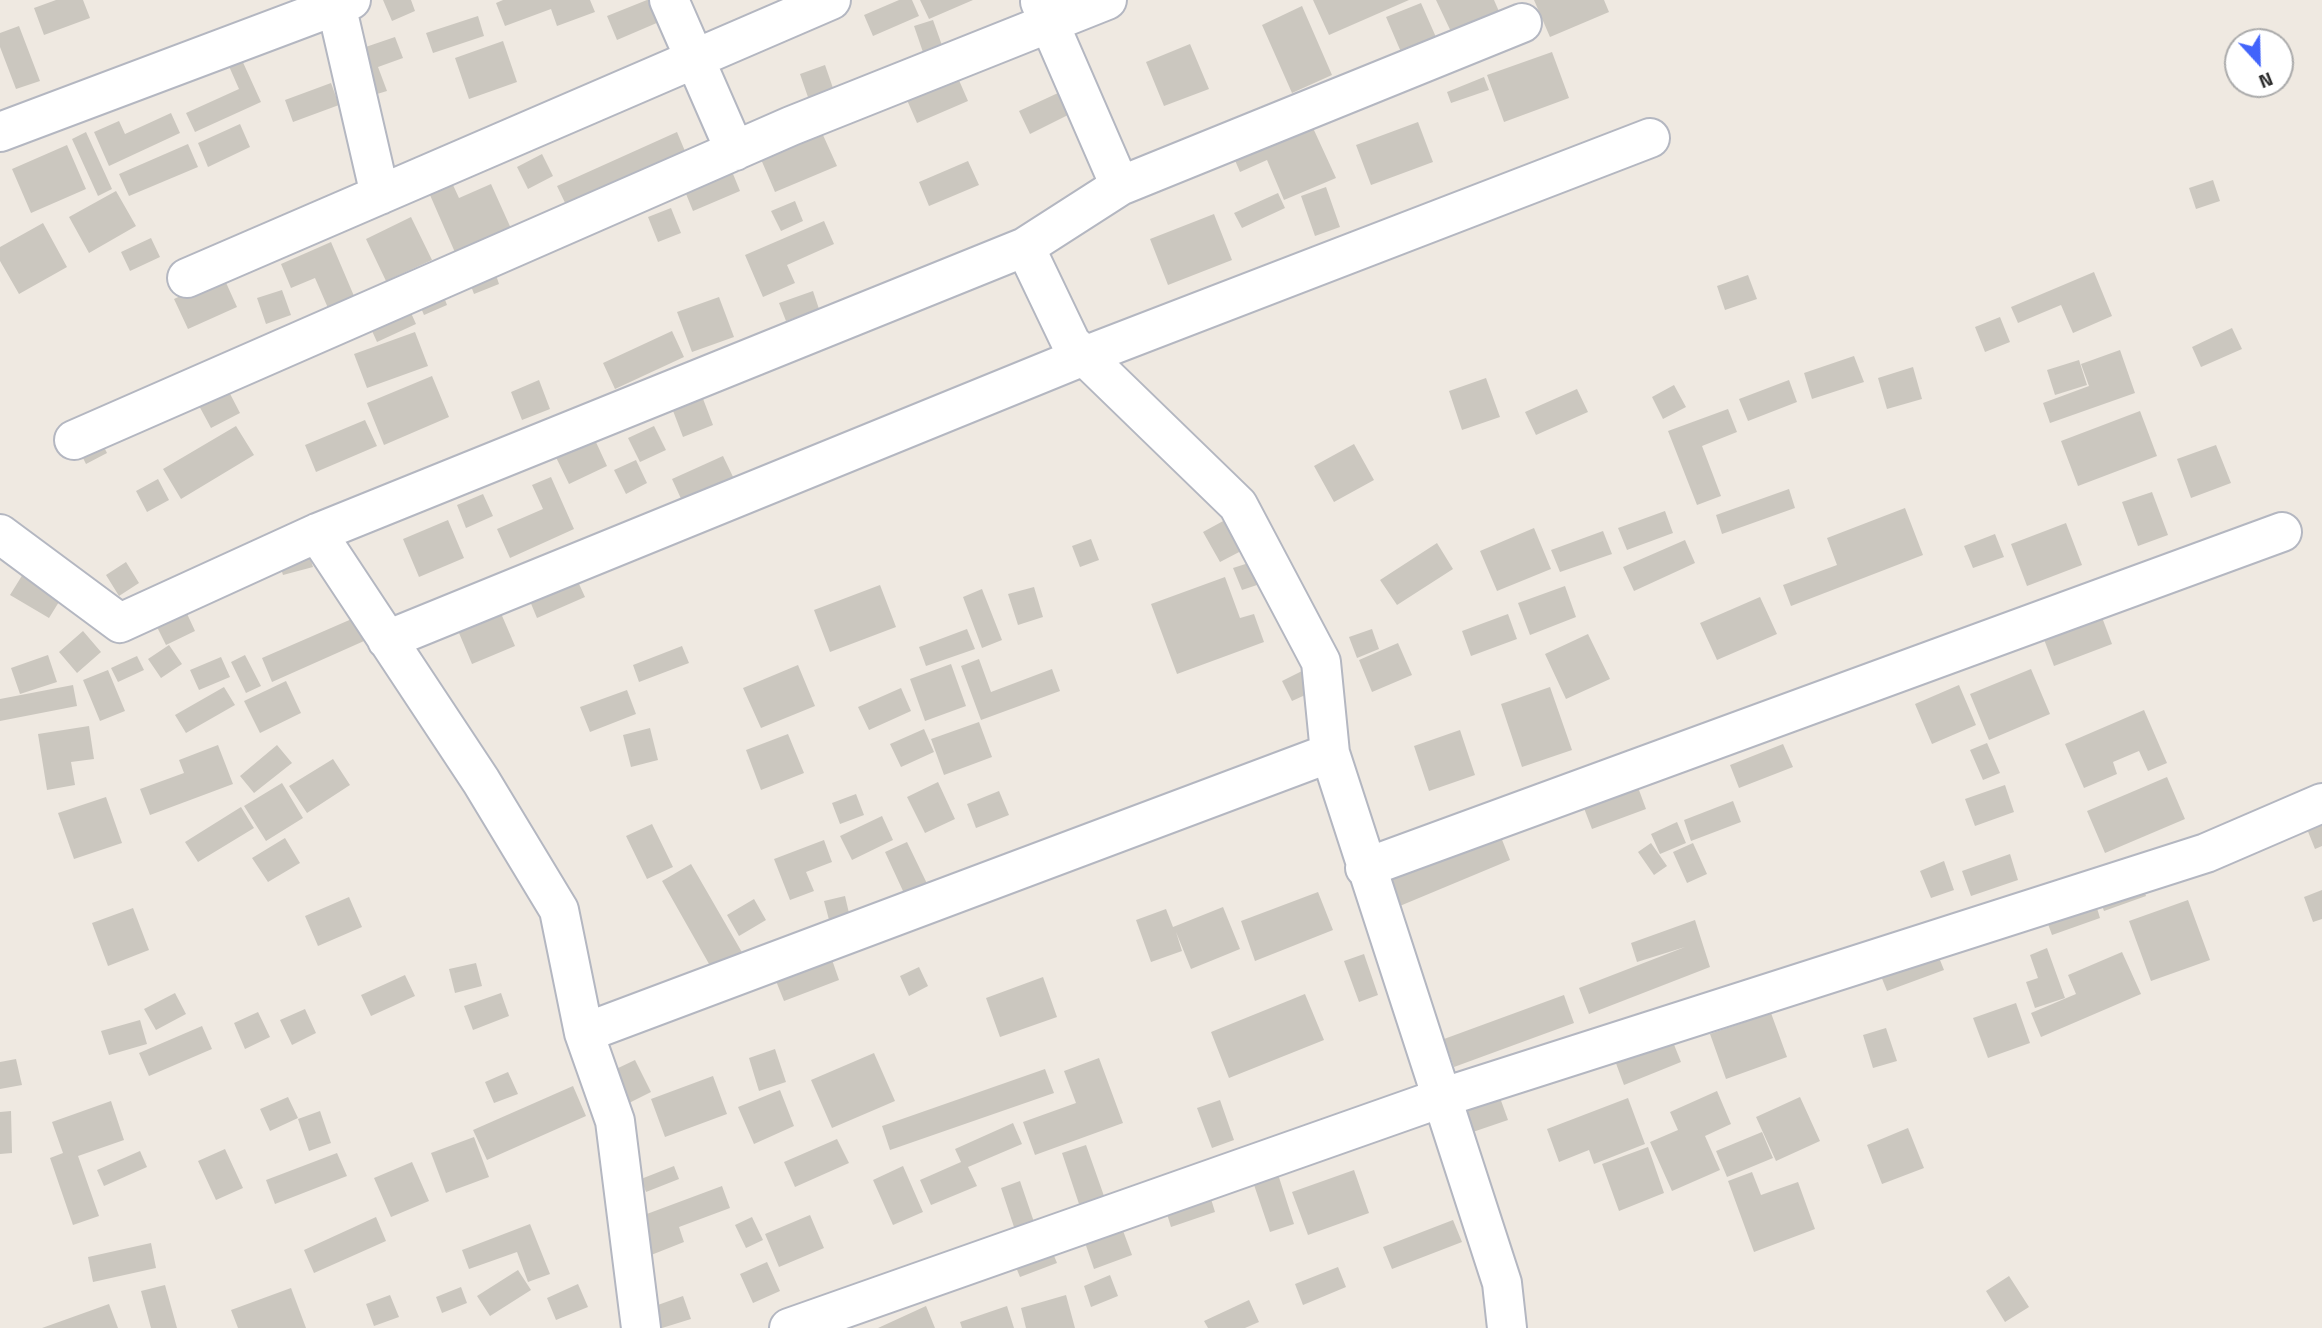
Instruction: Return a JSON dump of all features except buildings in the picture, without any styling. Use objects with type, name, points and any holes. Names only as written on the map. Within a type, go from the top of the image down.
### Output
[{"type":"street","points":[[670,0],[693,59],[735,151]]},
{"type":"street","points":[[187,278],[831,0]]},
{"type":"street","points":[[74,440],[735,151],[1045,12],[1107,0]]},
{"type":"street","points":[[0,132],[341,2],[380,195]]},
{"type":"street","points":[[1045,12],[1120,186]]},
{"type":"street","points":[[4,543],[120,623],[317,533],[1026,247],[1120,186],[1522,23]]},
{"type":"street","points":[[387,640],[1084,356],[1650,138]]},
{"type":"street","points":[[1026,247],[1071,343],[1238,505],[1321,662],[1330,753],[1365,868],[1444,1097],[1502,1283],[1507,1328]]},
{"type":"street","points":[[1365,868],[2281,532]]},
{"type":"street","points":[[317,533],[481,780],[559,910],[584,1033],[615,1121],[641,1328]]},
{"type":"street","points":[[584,1033],[1330,753]]},
{"type":"street","points":[[789,1328],[1444,1097],[2206,853],[2322,803]]}]
